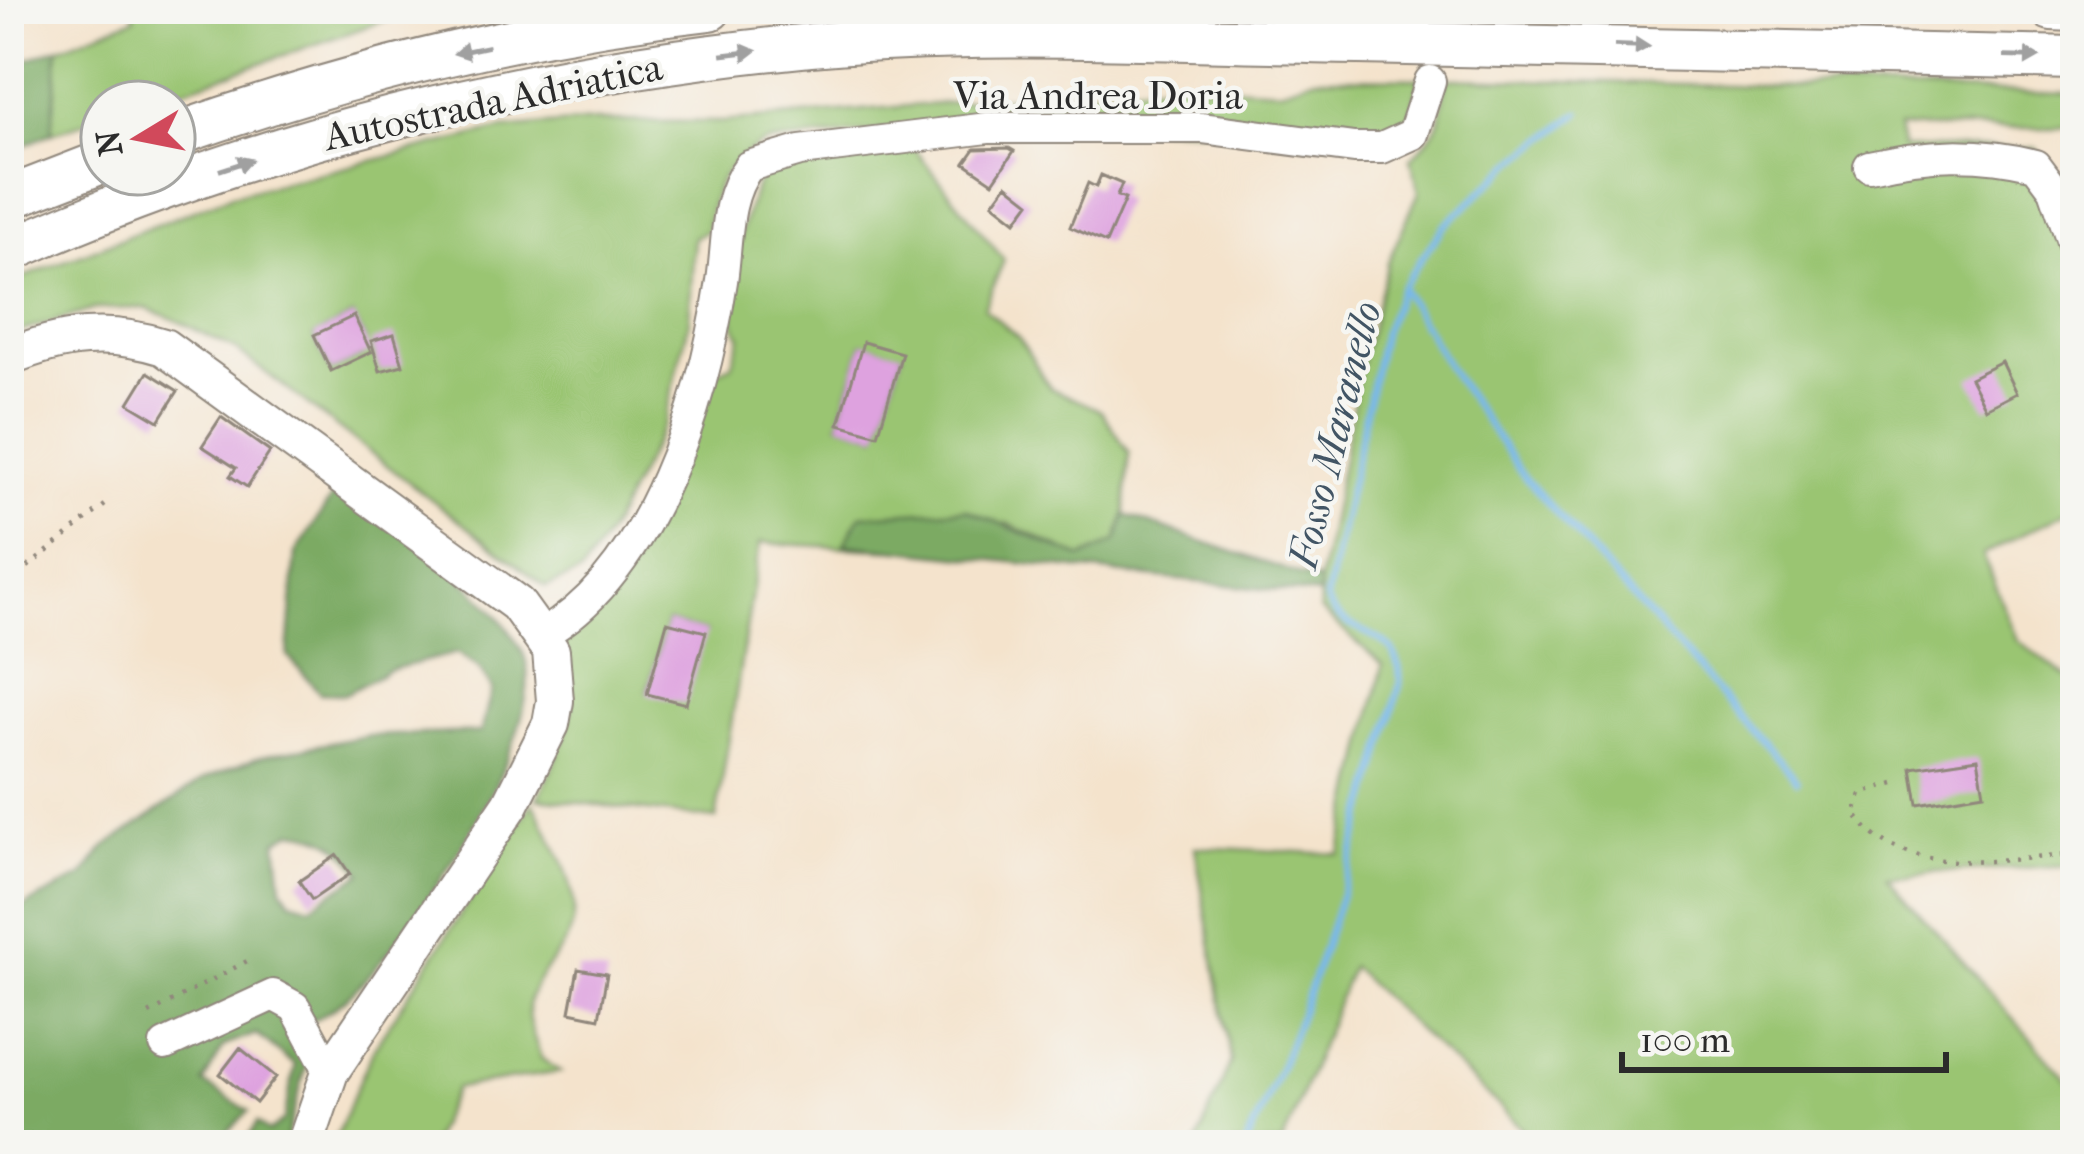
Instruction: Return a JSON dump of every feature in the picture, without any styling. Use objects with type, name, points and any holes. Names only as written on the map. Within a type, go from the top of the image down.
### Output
[{"type":"highway","name":"Autostrada Adriatica","points":[[198,127],[332,83],[415,63],[557,32],[710,9]]},
{"type":"highway","points":[[2051,9],[2075,10]]},
{"type":"highway","name":"Autostrada Adriatica","points":[[9,251],[163,188],[351,129],[569,80],[794,46],[925,39],[1149,38],[2075,58]]},
{"type":"highway","points":[[9,198],[78,171]]},
{"type":"main road","points":[[9,357],[71,338],[108,334],[164,347],[518,604],[543,634],[553,664],[555,701],[536,760],[330,1072],[305,1145]]},
{"type":"street","name":"Via Andrea Doria","points":[[543,634],[564,622],[619,562],[666,484],[710,347],[731,204],[739,179],[761,158],[988,128],[1202,128],[1382,148],[1413,134],[1430,81]]},
{"type":"street","points":[[1868,166],[1918,155],[1988,154],[2036,165],[2054,189],[2075,250]]},
{"type":"street","points":[[165,1045],[273,995],[295,1007],[330,1072]]},
{"type":"path","points":[[9,582],[110,501]]},
{"type":"path","points":[[1895,784],[1861,794],[1855,812],[1866,830],[1899,852],[1978,859],[2075,855]]},
{"type":"path","points":[[149,1015],[247,961]]},
{"type":"green space","points":[[132,9],[418,9],[198,84],[198,78],[78,78],[78,125],[52,133],[58,48],[135,18]]},
{"type":"green space","points":[[58,48],[52,133],[9,152],[9,66]]},
{"type":"green space","points":[[1316,77],[1420,78],[1410,119],[1378,137],[985,120],[765,143],[739,159],[717,189],[707,231],[694,237],[689,322],[664,424],[607,535],[581,573],[546,587],[235,349],[171,318],[145,308],[95,309],[9,335],[9,283],[232,195],[502,129],[596,121],[723,122],[1176,83],[1280,89]],"holes":[[[353,316],[365,340],[362,356],[331,371],[314,336]]]},
{"type":"green space","points":[[1446,78],[2075,94],[2075,128],[1899,128],[1901,148],[2036,148],[2056,176],[2075,228],[2075,507],[1983,555],[2018,640],[2075,683],[2075,865],[1887,875],[2075,1089],[2075,1145],[1540,1145],[1351,967],[1282,1145],[1196,1145],[1231,1061],[1195,847],[1340,854],[1383,665],[1320,610],[1319,581],[1362,360],[1388,262],[1419,192],[1411,158],[1438,122]]},
{"type":"green space","points":[[913,147],[1004,260],[984,308],[1019,338],[1050,388],[1102,411],[1129,453],[1125,515],[1117,541],[1082,558],[1007,523],[904,550],[760,543],[716,819],[538,798],[569,722],[571,687],[563,640],[629,572],[713,373],[732,365],[741,336],[731,302],[736,255],[763,172]],"holes":[[[863,343],[902,354],[877,435],[839,423]],[[667,622],[705,632],[647,693]]]},
{"type":"green space","points":[[337,489],[438,560],[485,601],[521,649],[528,683],[519,728],[498,779],[436,888],[369,975],[337,1006],[288,1033],[306,1066],[285,1145],[244,1145],[257,1123],[269,1132],[284,1120],[295,1065],[256,1034],[224,1046],[203,1083],[249,1111],[226,1134],[242,1145],[9,1145],[9,914],[83,876],[105,847],[204,779],[262,756],[366,736],[481,732],[492,689],[479,668],[457,653],[389,670],[345,694],[320,693],[288,656],[296,553]],"holes":[[[293,831],[333,843],[362,873],[311,906],[291,900],[282,887],[277,841]]]},
{"type":"green space","points":[[966,509],[1082,558],[1117,541],[1125,515],[1319,581],[1320,595],[844,544],[861,515]]},
{"type":"green space","points":[[533,802],[560,857],[573,900],[572,929],[529,999],[531,1030],[541,1058],[560,1072],[456,1088],[429,1145],[332,1145],[374,1048]]},
{"type":"building","points":[[975,149],[1014,151],[993,182],[965,163]]},
{"type":"building","points":[[1101,175],[1122,184],[1117,196],[1125,199],[1106,243],[1070,227],[1088,183],[1096,187]]},
{"type":"building","points":[[1007,184],[1030,202],[1016,221],[993,203]]},
{"type":"building","points":[[354,316],[371,352],[331,371],[314,335]]},
{"type":"building","points":[[394,334],[403,365],[380,371],[371,341]]},
{"type":"building","points":[[863,342],[902,353],[878,435],[839,424]]},
{"type":"building","points":[[2002,362],[2017,393],[1986,409],[1970,378]]},
{"type":"building","points":[[148,372],[178,391],[159,421],[129,403]]},
{"type":"building","points":[[221,417],[270,452],[247,487],[230,476],[236,468],[202,446]]},
{"type":"building","points":[[667,622],[706,632],[686,704],[647,694]]},
{"type":"building","points":[[1978,758],[1984,793],[1918,804],[1912,768]]},
{"type":"building","points":[[337,855],[350,874],[312,900],[299,881]]},
{"type":"building","points":[[578,969],[607,974],[599,1018],[570,1012]]},
{"type":"building","points":[[240,1048],[276,1077],[256,1103],[220,1074]]},
{"type":"waterway","name":"Fosso Maranello","points":[[1246,1145],[1293,1033],[1333,918],[1400,684],[1392,651],[1345,622],[1326,599],[1382,335],[1401,288],[1443,227],[1515,161],[1580,113]]},
{"type":"waterway","points":[[1402,289],[1453,375],[1525,478],[1797,780]]},
{"type":"tunnel","points":[[1431,63],[1434,9]]}]
